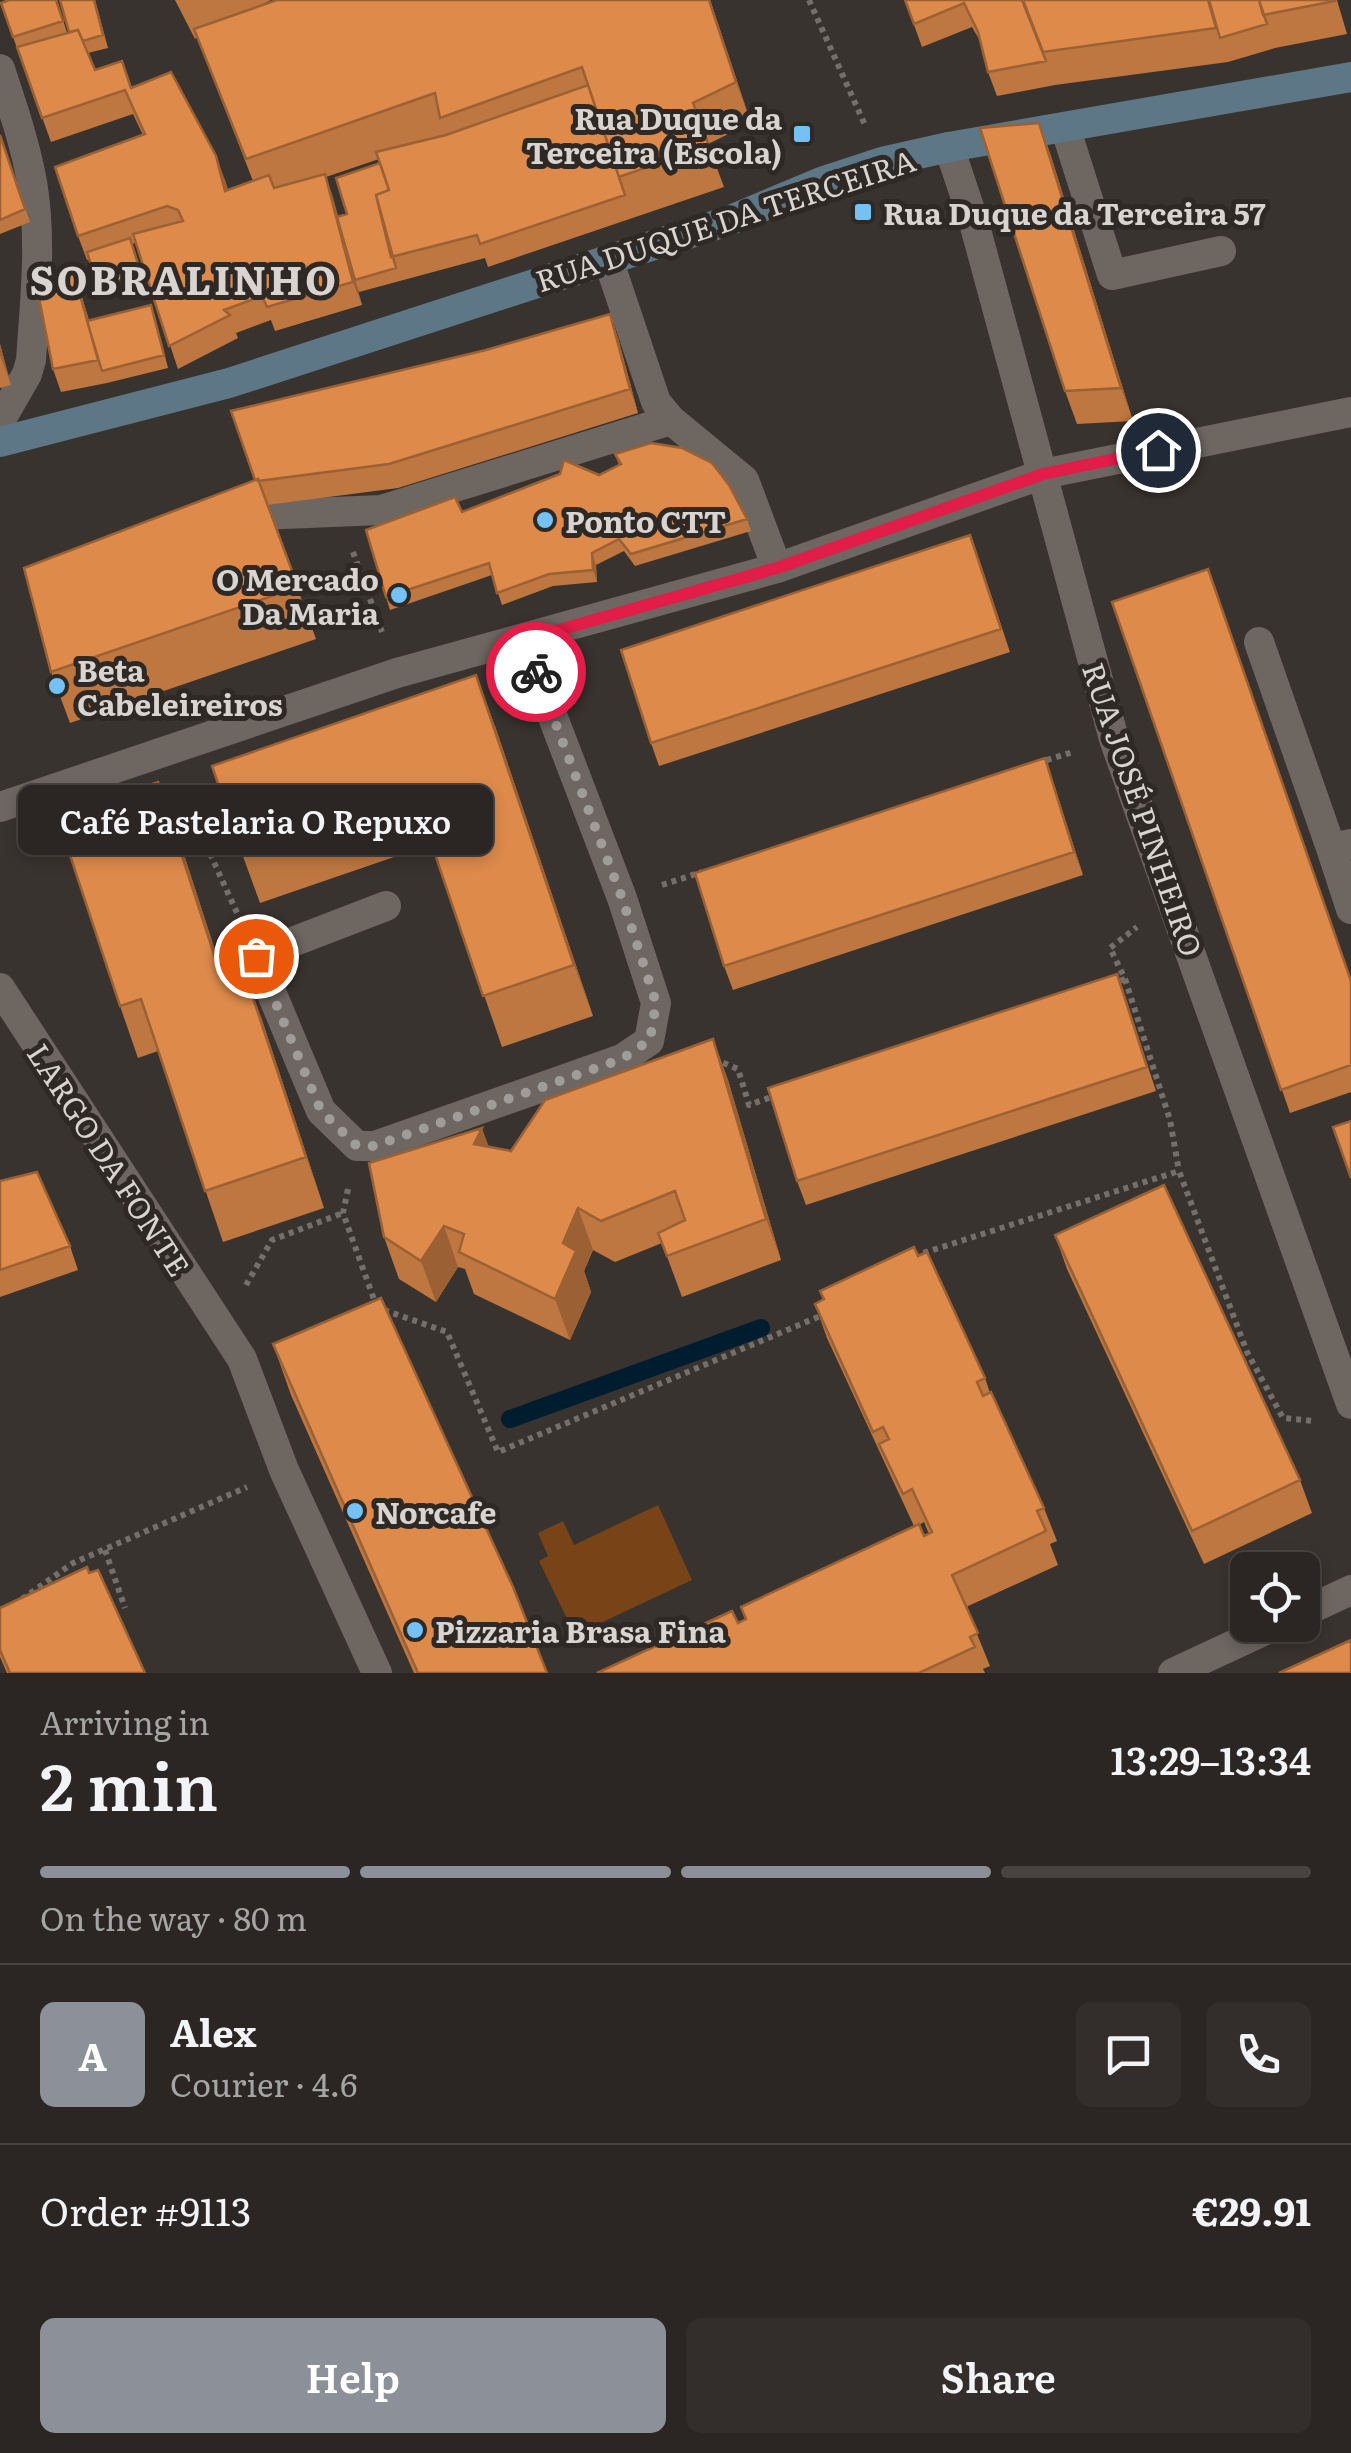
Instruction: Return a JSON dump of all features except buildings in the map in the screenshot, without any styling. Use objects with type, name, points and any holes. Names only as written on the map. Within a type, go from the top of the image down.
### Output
[{"type":"street","points":[[0,70],[19,126],[32,184],[37,236],[31,360],[0,421]]},
{"type":"street","name":"RUA DUQUE DA TERCEIRA","points":[[0,442],[229,383],[728,220],[882,162],[1351,78]]},
{"type":"street","points":[[1065,127],[1112,274],[1221,251]]},
{"type":"street","name":"RUA JOSÉ PINHEIRO","points":[[950,147],[974,219],[1114,738],[1351,1404]]},
{"type":"street","points":[[608,259],[656,402],[671,420],[744,480],[777,568]]},
{"type":"street","points":[[0,807],[397,673],[777,568],[1043,474],[1351,412]]},
{"type":"street","points":[[205,526],[235,516],[381,510],[671,420]]},
{"type":"street","points":[[386,906],[256,956],[321,1111],[357,1146],[374,1146],[622,1059],[650,1040],[656,1003],[622,898],[524,640]]},
{"type":"street","points":[[1260,642],[1341,846],[1351,909]]},
{"type":"street","name":"LARGO DA FONTE","points":[[0,988],[242,1359],[284,1470],[377,1673]]},
{"type":"street","points":[[1320,1605],[1351,1590]]},
{"type":"street","points":[[1173,1673],[1240,1642]]},
{"type":"path","points":[[810,0],[882,162]]},
{"type":"path","points":[[339,514],[397,673]]},
{"type":"path","points":[[1020,769],[1114,738]]},
{"type":"path","points":[[164,753],[256,956]]},
{"type":"path","points":[[622,898],[717,867]]},
{"type":"path","points":[[1174,900],[1110,948],[1124,979],[1170,1120],[1180,1171],[1248,1352],[1283,1418],[1322,1422]]},
{"type":"path","points":[[1106,986],[1124,979]]},
{"type":"path","points":[[650,1040],[733,1065],[749,1105],[787,1092]]},
{"type":"path","points":[[357,1146],[343,1213],[382,1322]]},
{"type":"path","points":[[898,1261],[1180,1171]]},
{"type":"path","points":[[220,1330],[272,1240],[343,1213]]},
{"type":"path","points":[[378,1308],[447,1332],[498,1452],[828,1312]]},
{"type":"path","points":[[15,1604],[74,1563],[284,1470]]},
{"type":"path","points":[[105,1550],[125,1608]]},
{"type":"shaded area","points":[[658,1505],[692,1580],[575,1635],[539,1561],[548,1556],[538,1533],[563,1521],[574,1545]]},
{"type":"waterway","points":[[510,1419],[761,1328]]},
{"type":"way so far","points":[[256,956],[321,1111],[357,1146],[374,1146],[622,1059],[650,1040],[656,1003],[622,898],[536,672]]},
{"type":"place","name":"Rua Duque da Terceira (Escola)","points":[[802,134]]},
{"type":"place","name":"Rua Duque da Terceira 57","points":[[863,212]]},
{"type":"place","name":"Ponto CTT","points":[[545,520]]},
{"type":"place","name":"O Mercado Da Maria","points":[[399,595]]},
{"type":"place","name":"Beta Cabeleireiros","points":[[57,686]]},
{"type":"place","name":"Café Pastelaria O Repuxo","points":[[256,956]]},
{"type":"place","name":"Norcafe","points":[[355,1511]]},
{"type":"place","name":"Pizzaria Brasa Fina","points":[[415,1630]]},
{"type":"district","name":"SOBRALINHO","points":[[184,277]]},
{"type":"route","points":[[536,672],[524,640],[777,568],[1043,474],[1158,450]]}]
